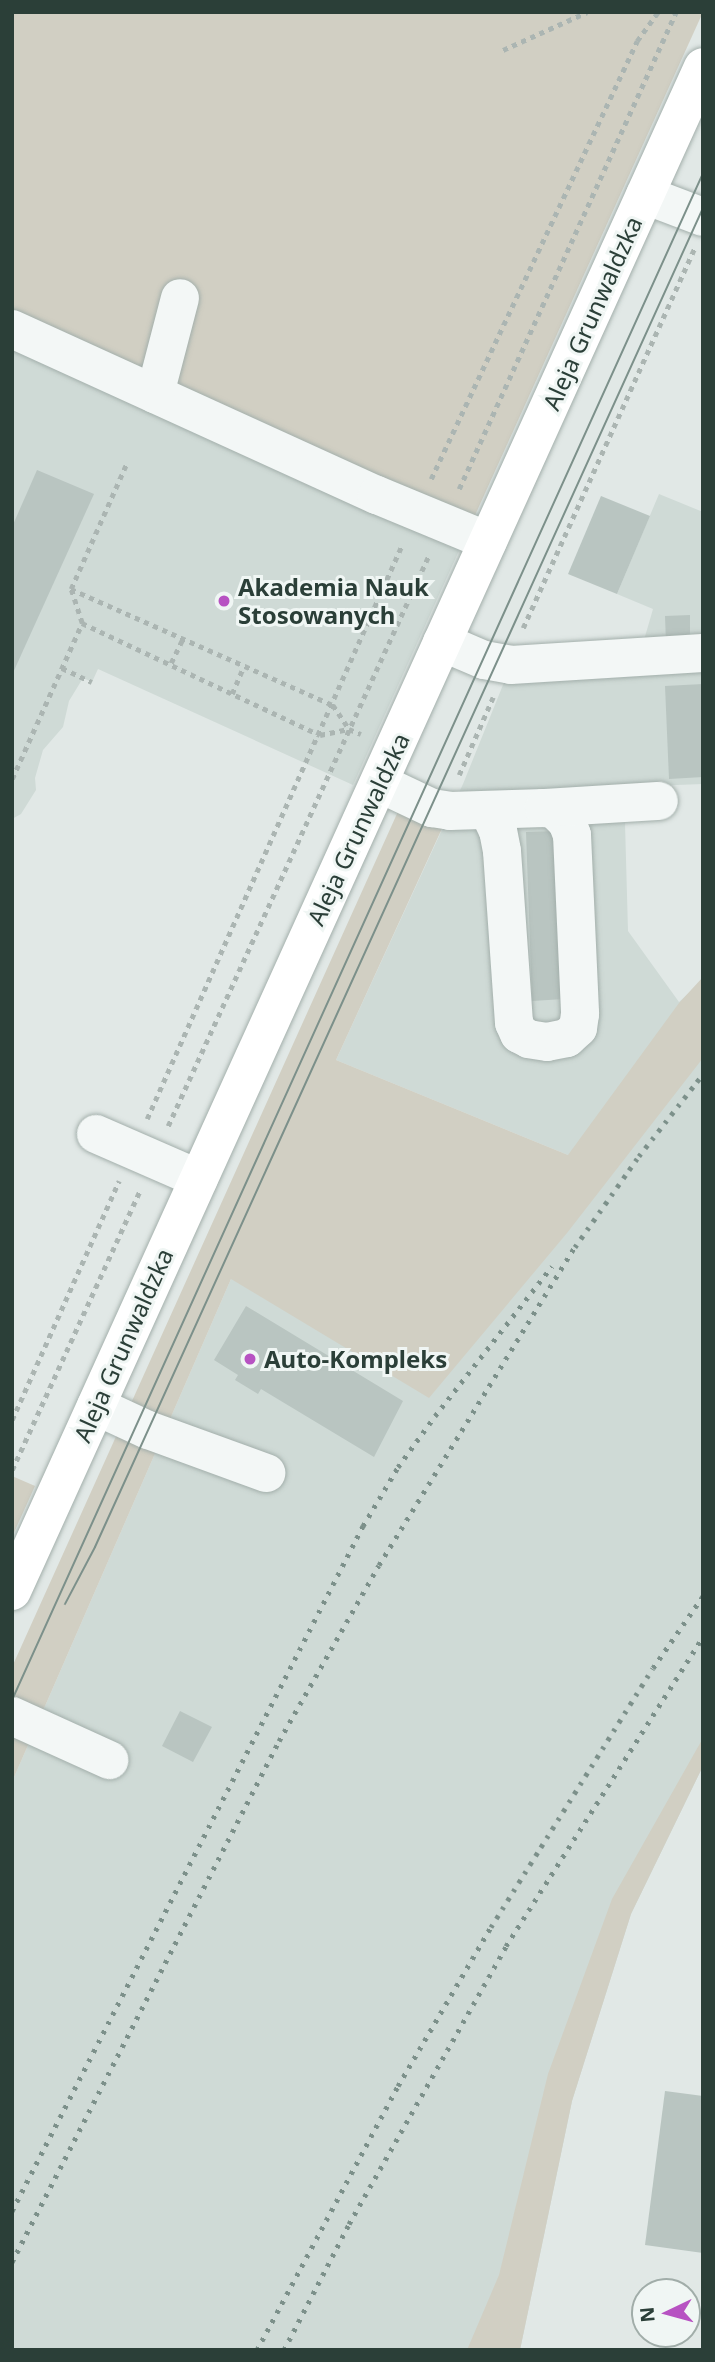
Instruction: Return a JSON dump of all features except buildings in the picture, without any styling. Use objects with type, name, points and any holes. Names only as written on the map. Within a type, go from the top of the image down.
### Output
[{"type":"main road","name":"Aleja Grunwaldzka","points":[[12,1591],[703,67]]},
{"type":"lane","points":[[645,195],[699,230]]},
{"type":"lane","points":[[155,394],[180,298]]},
{"type":"lane","points":[[12,330],[430,518],[488,541]]},
{"type":"lane","points":[[442,642],[484,660],[507,664],[703,653]]},
{"type":"lane","points":[[379,783],[432,808],[488,810],[659,801]]},
{"type":"lane","points":[[488,810],[498,831],[502,850],[513,1023],[519,1034],[529,1040],[547,1042],[574,1035],[580,1014],[572,835],[562,814],[544,807]]},
{"type":"lane","points":[[96,1133],[139,1155],[199,1179]]},
{"type":"lane","points":[[96,1406],[149,1430],[267,1473]]},
{"type":"lane","points":[[12,1716],[109,1760]]},
{"type":"path","points":[[503,50],[587,12]]},
{"type":"path","points":[[12,1420],[349,729],[430,518],[637,41],[658,12]]},
{"type":"path","points":[[12,1470],[139,1155],[333,705],[430,518],[676,12]]},
{"type":"path","points":[[454,786],[699,230]]},
{"type":"path","points":[[12,779],[82,623],[71,589],[126,465]]},
{"type":"path","points":[[71,589],[243,668],[333,705],[349,729]]},
{"type":"path","points":[[82,623],[172,663],[320,735],[349,729]]},
{"type":"path","points":[[172,663],[182,640]]},
{"type":"path","points":[[62,668],[92,682]]},
{"type":"path","points":[[232,694],[243,668]]},
{"type":"shaded area","points":[[12,12],[703,12],[467,533],[12,329]]},
{"type":"shaded area","name":"Akademia Nauk Stosowanych","points":[[12,329],[467,533],[353,785],[98,669],[92,682],[83,678],[69,701],[63,727],[43,750],[35,778],[36,790],[21,814],[12,819]]},
{"type":"shaded area","points":[[659,494],[703,512],[703,784],[624,787],[628,931],[679,1002],[703,980],[703,1766],[631,1914],[572,2101],[520,2350],[12,2350],[12,1782],[231,1279],[568,1155],[336,1060],[463,784],[511,665],[644,640],[653,609],[617,594]]},
{"type":"shaded area","points":[[405,796],[450,811],[336,1060],[568,1155],[679,1003],[703,977],[703,1058],[567,1233],[429,1398],[231,1279],[12,1782],[12,1667]]},
{"type":"shaded area","points":[[12,1476],[35,1486],[12,1537]]},
{"type":"shaded area","points":[[703,1738],[703,1766],[631,1914],[572,2101],[520,2350],[467,2350],[499,2275],[548,2074],[612,1899]]},
{"type":"tram line","points":[[12,1700],[703,173]]},
{"type":"tram line","points":[[65,1604],[95,1547],[703,208]]},
{"type":"railway","points":[[12,2262],[279,1741],[379,1565],[575,1247],[639,1156],[703,1074]]},
{"type":"railway","points":[[12,2211],[363,1526],[398,1467],[435,1416],[552,1266]]},
{"type":"railway","points":[[257,2350],[398,2086],[491,1927],[653,1668],[703,1596]]},
{"type":"railway","points":[[284,2350],[349,2224],[506,1946],[703,1637]]},
{"type":"place","name":"Akademia Nauk Stosowanych","points":[[224,601]]},
{"type":"place","name":"Auto-Kompleks","points":[[250,1359]]}]
